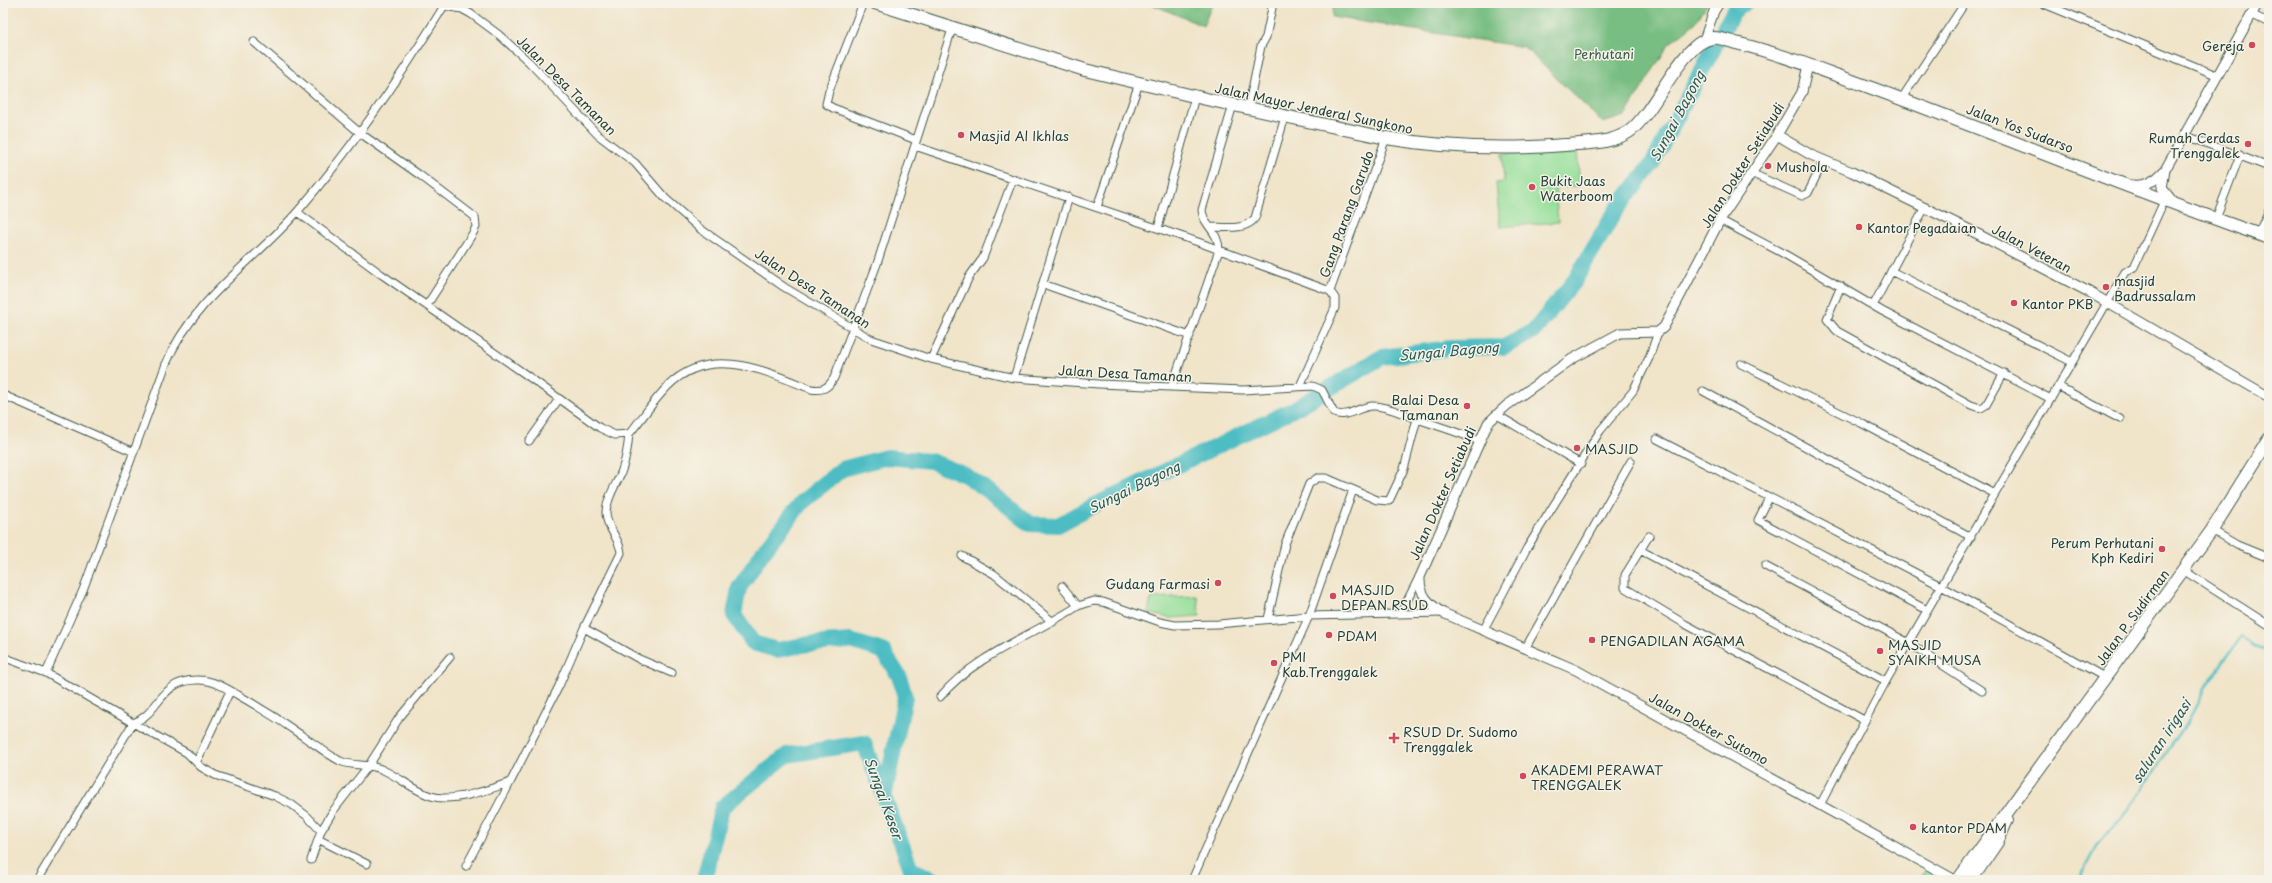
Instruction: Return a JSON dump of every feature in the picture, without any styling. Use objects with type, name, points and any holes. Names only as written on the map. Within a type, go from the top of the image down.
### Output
[{"type":"highway","name":"Jalan Mayor Jenderal Sungkono","points":[[875,3],[952,29],[1085,70],[1195,97],[1425,145],[1518,149],[1617,139],[1632,129],[1645,114],[1673,73],[1698,45],[1709,39]]},
{"type":"highway","name":"Jalan Yos Sudarso","points":[[1709,39],[1760,48],[1902,98],[2263,236]]},
{"type":"highway","name":"Jalan P. Sudirman","points":[[2012,808],[2212,530],[2269,439]]},
{"type":"highway","points":[[1957,880],[2012,808]]},
{"type":"highway","points":[[1971,880],[1997,842],[2012,808]]},
{"type":"street","points":[[863,3],[829,91],[826,104],[916,143],[1013,179],[1158,228],[1330,291]]},
{"type":"street","points":[[1248,108],[1261,46],[1266,37],[1273,3]]},
{"type":"street","points":[[1709,39],[1714,11],[1719,3]]},
{"type":"street","points":[[1902,98],[1965,3]]},
{"type":"street","points":[[2042,3],[2216,76]]},
{"type":"street","points":[[1820,805],[1864,720],[1941,586],[2125,272],[2134,267],[2170,201],[2162,188],[2165,170],[2258,3]]},
{"type":"street","points":[[46,673],[83,590],[170,354],[185,330],[219,288],[297,212],[360,133],[400,78],[444,4]]},
{"type":"street","name":"Jalan Desa Tamanan","points":[[444,4],[462,9],[484,22],[529,62],[598,135],[635,163],[660,193],[699,228],[784,286],[871,339],[931,359],[1014,378],[1099,384],[1243,390],[1313,386],[1322,390],[1334,413],[1345,414],[1359,408],[1374,406],[1417,419],[1478,441]]},
{"type":"street","points":[[2251,14],[2269,23]]},
{"type":"street","points":[[466,866],[559,686],[584,628],[621,553],[619,542],[607,521],[606,508],[625,461],[629,434],[675,380],[685,373],[713,364],[738,364],[752,367],[811,389],[826,389],[834,378],[878,264],[952,29]]},
{"type":"street","points":[[254,42],[360,133],[465,208],[476,221],[473,233],[427,305]]},
{"type":"street","name":"Jalan Dokter Setiabudi","points":[[1420,577],[1478,441],[1488,423],[1506,406],[1572,359],[1620,333],[1658,332],[1664,327],[1720,220],[1777,135],[1802,92],[1808,65]]},
{"type":"street","points":[[1097,207],[1139,83]]},
{"type":"street","points":[[1158,228],[1195,97]]},
{"type":"street","points":[[1172,386],[1219,250],[1219,240],[1202,216],[1202,210],[1233,105]]},
{"type":"street","points":[[1210,227],[1244,226],[1250,224],[1255,218],[1285,116]]},
{"type":"street","name":"Jalan Veteran","points":[[1777,135],[1824,160],[1925,207],[2107,303],[2269,397]]},
{"type":"street","points":[[2184,135],[2269,167]]},
{"type":"street","name":"Gang Parang Garudo","points":[[1300,386],[1335,308],[1335,298],[1330,291],[1386,138]]},
{"type":"street","points":[[2216,218],[2240,155]]},
{"type":"street","points":[[1751,173],[1802,196],[1808,193],[1824,160]]},
{"type":"street","points":[[2130,185],[2139,186],[2149,183],[2165,170]]},
{"type":"street","points":[[931,359],[969,277],[983,258],[1013,179]]},
{"type":"street","points":[[1014,378],[1069,197]]},
{"type":"street","points":[[1873,306],[1925,207]]},
{"type":"street","points":[[2263,236],[2269,210]]},
{"type":"street","points":[[297,212],[559,399],[608,432],[615,435],[629,434]]},
{"type":"street","points":[[1720,220],[1841,286],[1873,306],[2051,398]]},
{"type":"street","points":[[1891,271],[2072,362]]},
{"type":"street","points":[[1043,284],[1190,336]]},
{"type":"street","points":[[1841,286],[1827,319],[1837,331],[1971,405],[1981,408],[1986,404],[2004,373]]},
{"type":"street","points":[[1484,629],[1526,548],[1581,464],[1600,430],[1633,391],[1651,354],[1658,332]]},
{"type":"street","points":[[1741,364],[1861,423],[1995,494]]},
{"type":"street","points":[[2058,386],[2120,419]]},
{"type":"street","points":[[1703,391],[1971,537]]},
{"type":"street","points":[[3,395],[134,452]]},
{"type":"street","points":[[529,441],[559,399]]},
{"type":"street","points":[[1497,415],[1581,464]]},
{"type":"street","points":[[1268,619],[1285,544],[1309,484],[1313,480],[1321,478],[1387,502],[1392,498],[1404,469],[1417,419]]},
{"type":"street","points":[[1656,439],[1941,586],[2106,678]]},
{"type":"street","points":[[1526,647],[1632,461]]},
{"type":"street","points":[[1192,880],[1309,616],[1353,490]]},
{"type":"street","points":[[1769,498],[1758,520],[1927,610]]},
{"type":"street","points":[[2212,530],[2237,545],[2269,558]]},
{"type":"street","points":[[1649,536],[1624,580],[1625,588],[1632,594],[1864,720]]},
{"type":"street","points":[[1640,550],[1886,681]]},
{"type":"street","points":[[962,556],[994,574],[1053,622]]},
{"type":"street","points":[[1765,566],[1909,643],[1982,691]]},
{"type":"street","points":[[2183,570],[2269,625]]},
{"type":"street","points":[[1401,612],[1420,577]]},
{"type":"street","name":"Jalan Dokter Sutomo","points":[[1420,577],[1423,595],[1428,603],[1443,613],[1484,629],[1576,670],[1957,880]]},
{"type":"street","points":[[1062,586],[1078,606]]},
{"type":"street","points":[[940,697],[953,682],[972,668],[1078,606],[1094,601],[1104,602],[1160,622],[1175,625],[1218,624],[1309,616],[1348,616],[1401,612],[1443,613]]},
{"type":"street","points":[[584,628],[639,659],[672,672]]},
{"type":"street","points":[[3,657],[46,673],[187,753],[205,770],[222,779],[284,800],[299,809],[321,831]]},
{"type":"street","points":[[311,860],[321,831],[333,811],[369,765],[399,718],[450,657]]},
{"type":"street","points":[[37,880],[133,723],[146,716],[161,695],[172,686],[185,682],[198,680],[212,682],[230,690],[263,709],[341,761],[351,764],[369,765],[383,769],[430,796],[438,798],[454,798],[503,785],[511,781]]},
{"type":"street","points":[[197,761],[230,690]]},
{"type":"street","points":[[318,839],[367,864]]},
{"type":"green space","points":[[1149,3],[1213,3],[1203,26]]},
{"type":"green space","name":"Perhutani","points":[[1333,3],[1708,3],[1695,23],[1669,44],[1625,116],[1603,123],[1524,47],[1332,17]]},
{"type":"green space","name":"Bukit Jaas Waterboom","points":[[1577,149],[1580,186],[1555,188],[1558,222],[1500,227],[1496,183],[1504,182],[1502,154]]},
{"type":"green space","points":[[1197,596],[1200,616],[1169,618],[1148,613],[1151,598]]},
{"type":"green space","points":[[1926,868],[1945,880],[1920,880]]},
{"type":"waterway","name":"Sungai Bagong","points":[[884,797],[905,697],[899,676],[883,651],[850,641],[809,644],[777,650],[753,643],[734,615],[739,588],[763,552],[802,502],[842,469],[887,457],[931,461],[965,475],[993,494],[1030,524],[1058,525],[1095,505],[1296,408],[1382,357],[1450,348],[1504,347],[1534,331],[1575,280],[1615,212],[1652,164],[1733,12],[1745,3]]},
{"type":"waterway","name":"saluran irigasi","points":[[2079,880],[2097,846],[2128,810],[2188,721],[2206,687],[2241,637],[2254,646],[2269,651]]},
{"type":"waterway","name":"Sungai Keser","points":[[704,880],[722,807],[787,755],[864,743],[911,869],[935,880]]},
{"type":"place","name":"Gereja","points":[[2252,45]]},
{"type":"place","name":"Masjid Al Ikhlas","points":[[961,135]]},
{"type":"place","name":"Rumah Cerdas Trenggalek","points":[[2248,144]]},
{"type":"place","name":"Mushola","points":[[1768,166]]},
{"type":"place","name":"Bukit Jaas Waterboom","points":[[1532,187]]},
{"type":"place","name":"Kantor Pegadaian","points":[[1859,227]]},
{"type":"place","name":"masjid Badrussalam","points":[[2106,287]]},
{"type":"place","name":"Kantor PKB","points":[[2014,303]]},
{"type":"place","name":"Balai Desa Tamanan","points":[[1467,406]]},
{"type":"place","name":"MASJID","points":[[1577,448]]},
{"type":"place","name":"Perum Perhutani Kph Kediri","points":[[2162,549]]},
{"type":"place","name":"Gudang Farmasi","points":[[1218,583]]},
{"type":"place","name":"MASJID DEPAN RSUD","points":[[1333,596]]},
{"type":"place","name":"PDAM","points":[[1329,635]]},
{"type":"place","name":"PENGADILAN AGAMA","points":[[1592,640]]},
{"type":"place","name":"MASJID SYAIKH MUSA","points":[[1880,651]]},
{"type":"place","name":"PMI Kab.Trenggalek","points":[[1274,663]]},
{"type":"place","name":"RSUD Dr. Sudomo Trenggalek","points":[[1394,738]]},
{"type":"place","name":"AKADEMI PERAWAT TRENGGALEK","points":[[1523,776]]},
{"type":"place","name":"kantor PDAM","points":[[1913,827]]}]
